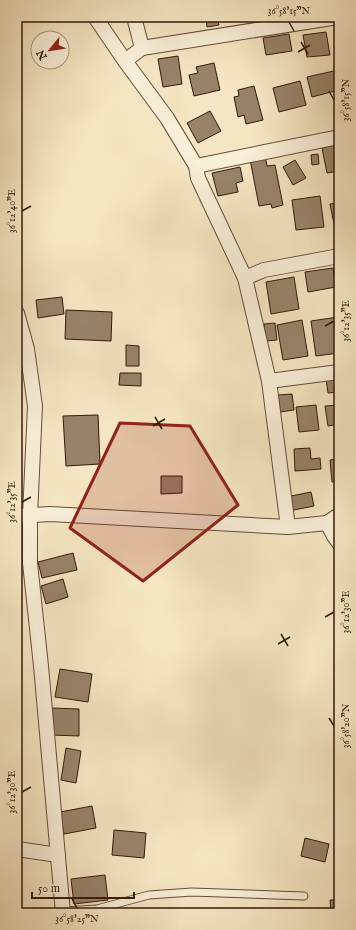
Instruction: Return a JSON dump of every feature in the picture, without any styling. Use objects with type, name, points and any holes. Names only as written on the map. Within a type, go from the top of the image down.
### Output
[{"type":"street","points":[[95,17],[125,62],[167,118],[196,166],[198,178],[246,278],[269,381],[288,527]]},
{"type":"street","points":[[134,17],[142,48]]},
{"type":"street","points":[[125,62],[142,48],[338,17]]},
{"type":"street","points":[[196,166],[339,137]]},
{"type":"street","points":[[246,278],[264,270],[339,256]]},
{"type":"street","points":[[17,312],[27,349],[35,406],[24,516],[41,666],[62,912]]},
{"type":"street","points":[[269,381],[339,372]]},
{"type":"street","points":[[24,516],[50,514],[288,527],[327,523],[339,515]]},
{"type":"street","points":[[327,523],[339,543]]},
{"type":"street","points":[[17,849],[58,855]]},
{"type":"lane","points":[[62,912],[97,909],[149,895],[192,892],[304,896]]},
{"type":"highlighted area","points":[[120,423],[190,426],[238,505],[143,581],[70,528]]},
{"type":"building","points":[[206,17],[217,17],[219,25],[207,27]]},
{"type":"building","points":[[326,32],[330,55],[307,57],[303,35]]},
{"type":"building","points":[[289,34],[292,51],[266,55],[263,38]]},
{"type":"building","points":[[178,56],[182,84],[163,87],[158,59]]},
{"type":"building","points":[[214,63],[220,90],[194,96],[189,75],[198,73],[196,67]]},
{"type":"building","points":[[338,70],[339,90],[312,97],[307,77]]},
{"type":"building","points":[[300,81],[306,105],[279,112],[273,88]]},
{"type":"building","points":[[254,86],[263,120],[246,124],[244,115],[238,117],[234,97],[239,96],[238,90]]},
{"type":"building","points":[[210,111],[221,131],[198,143],[187,123]]},
{"type":"building","points":[[339,144],[339,171],[327,173],[322,148]]},
{"type":"building","points":[[318,154],[319,164],[312,165],[311,155]]},
{"type":"building","points":[[265,155],[267,166],[275,165],[283,205],[272,208],[271,204],[259,206],[250,159]]},
{"type":"building","points":[[295,160],[306,178],[293,185],[283,167]]},
{"type":"building","points":[[240,167],[243,181],[236,183],[238,192],[218,196],[212,173]]},
{"type":"building","points":[[320,196],[324,227],[296,230],[292,200]]},
{"type":"building","points":[[339,203],[339,233],[336,234],[330,204]]},
{"type":"building","points":[[333,268],[336,287],[308,292],[305,272]]},
{"type":"building","points":[[294,277],[299,309],[271,314],[266,282]]},
{"type":"building","points":[[62,297],[64,314],[38,318],[36,300]]},
{"type":"building","points":[[66,310],[112,312],[111,341],[65,339]]},
{"type":"building","points":[[338,317],[339,353],[316,356],[311,321]]},
{"type":"building","points":[[302,320],[308,356],[283,360],[277,325]]},
{"type":"building","points":[[275,323],[277,340],[266,341],[264,324]]},
{"type":"building","points":[[126,345],[139,346],[139,366],[126,366]]},
{"type":"building","points":[[120,373],[141,373],[141,386],[119,385]]},
{"type":"building","points":[[339,377],[339,392],[328,393],[326,379]]},
{"type":"building","points":[[292,394],[294,410],[280,412],[278,395]]},
{"type":"building","points":[[316,405],[319,430],[299,432],[296,407]]},
{"type":"building","points":[[339,405],[339,424],[328,426],[325,406]]},
{"type":"building","points":[[17,408],[19,408],[18,436],[17,436]]},
{"type":"building","points":[[98,415],[100,464],[66,466],[63,416]]},
{"type":"building","points":[[310,448],[311,459],[320,458],[321,469],[295,471],[294,449]]},
{"type":"building","points":[[17,450],[19,450],[18,487],[17,487]]},
{"type":"building","points":[[339,459],[339,481],[332,482],[330,460]]},
{"type":"building","points":[[161,476],[182,476],[182,493],[161,494]]},
{"type":"building","points":[[311,492],[314,506],[289,511],[286,497]]},
{"type":"building","points":[[73,553],[77,570],[42,578],[38,562]]},
{"type":"building","points":[[63,579],[68,597],[46,604],[41,586]]},
{"type":"building","points":[[60,669],[92,674],[88,702],[55,697]]},
{"type":"building","points":[[51,708],[79,709],[79,736],[51,735]]},
{"type":"building","points":[[66,748],[81,751],[76,783],[61,780]]},
{"type":"building","points":[[17,794],[19,794],[21,815],[17,815]]},
{"type":"building","points":[[92,806],[96,828],[64,834],[60,812]]},
{"type":"building","points":[[114,830],[146,833],[144,858],[112,855]]},
{"type":"building","points":[[305,838],[329,844],[325,862],[301,856]]},
{"type":"building","points":[[105,875],[108,900],[74,904],[71,879]]},
{"type":"building","points":[[330,900],[339,900],[339,913],[331,913]]}]
